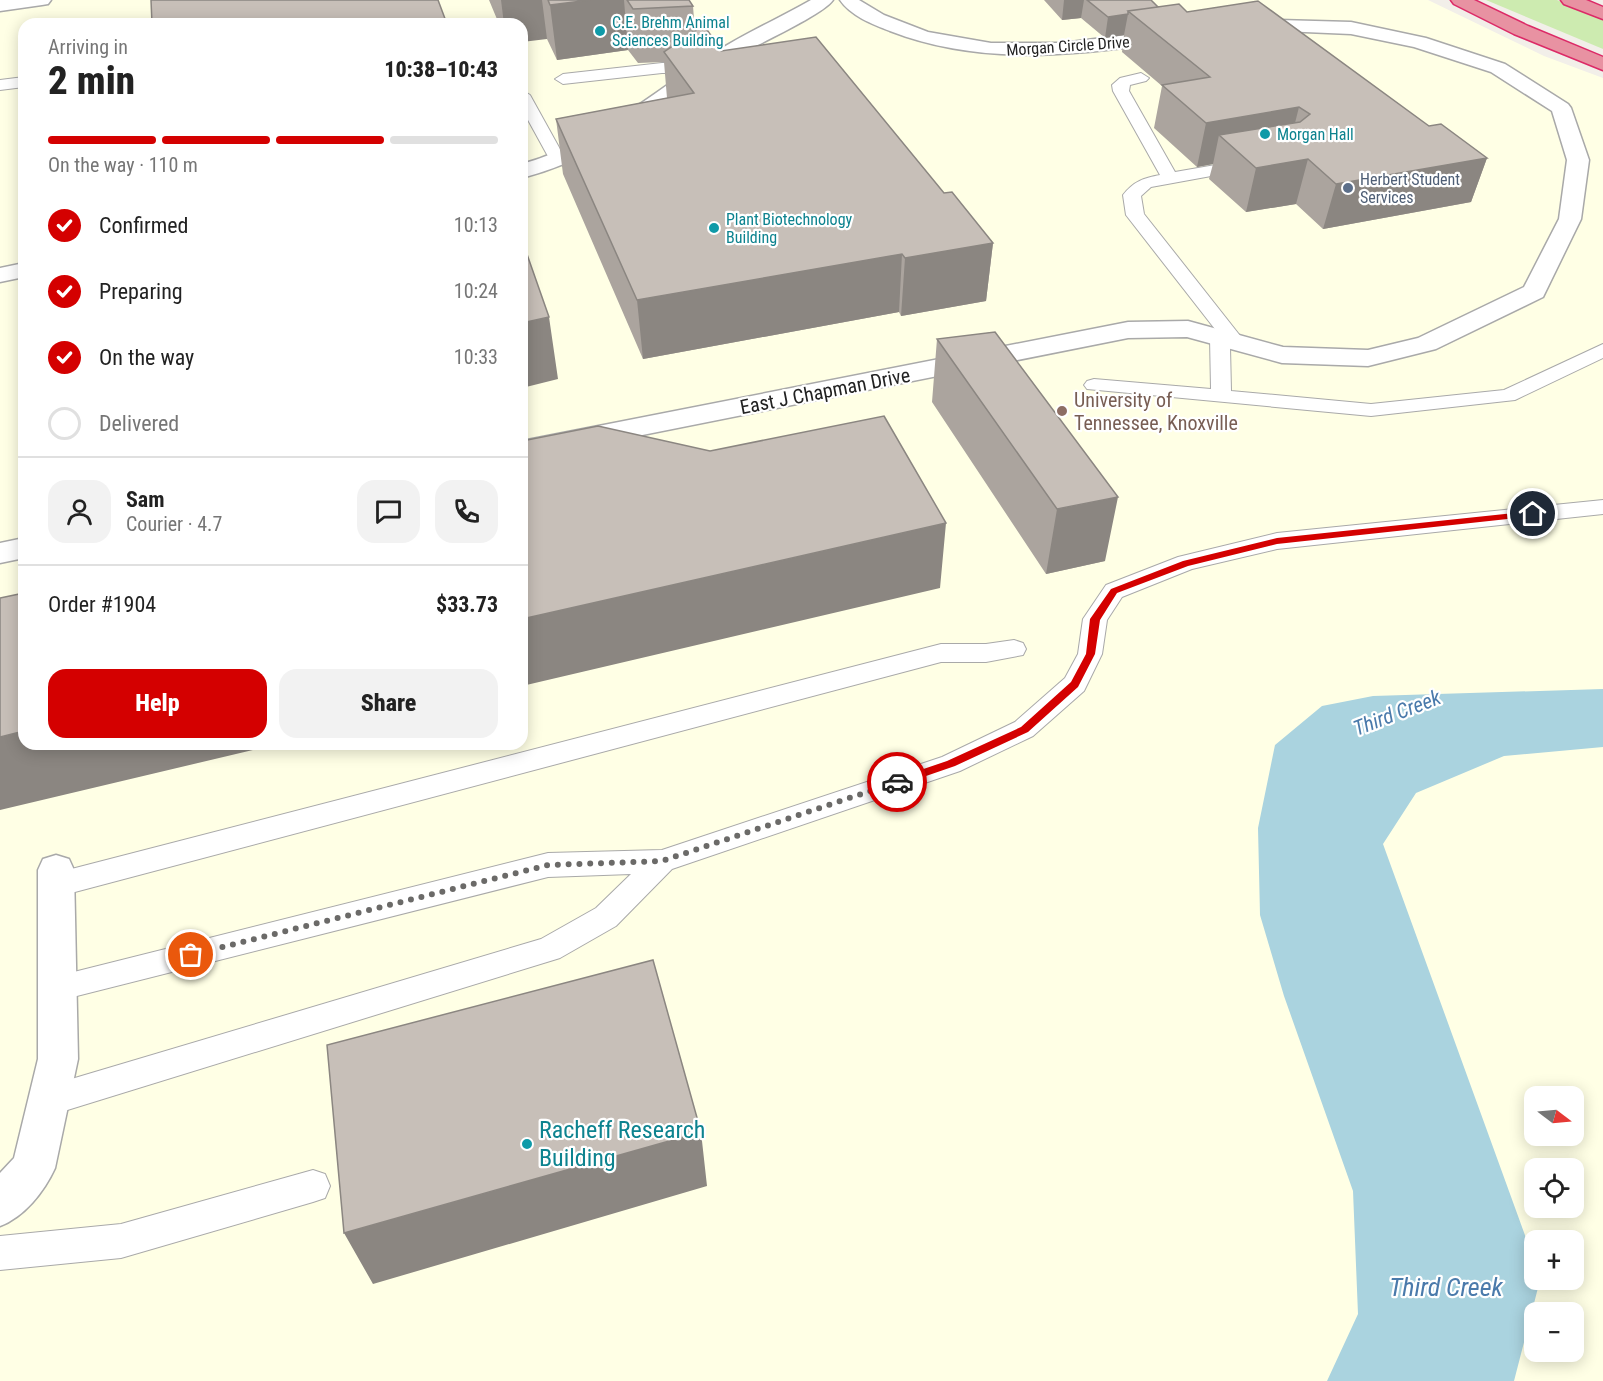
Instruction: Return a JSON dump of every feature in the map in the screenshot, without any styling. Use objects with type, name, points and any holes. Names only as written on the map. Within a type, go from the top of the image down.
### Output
[{"type":"highway","points":[[1460,0],[1521,30],[1603,64]]},
{"type":"highway","points":[[1570,0],[1603,13]]},
{"type":"street","points":[[0,5],[42,0]]},
{"type":"street","points":[[528,169],[592,146],[706,68],[824,0]]},
{"type":"street","name":"Morgan Circle Drive","points":[[849,0],[859,11],[906,32],[949,43],[1004,52],[1100,47],[1186,33]]},
{"type":"street","points":[[1224,28],[1254,24],[1351,28],[1419,42],[1498,68],[1561,108],[1578,160],[1570,219],[1534,292],[1427,344],[1368,358],[1282,355],[1227,340]]},
{"type":"street","points":[[0,275],[18,271]]},
{"type":"street","name":"East J Chapman Drive","points":[[528,449],[1128,330],[1188,329],[1227,340]]},
{"type":"street","points":[[0,553],[18,549]]},
{"type":"street","points":[[0,1205],[33,1168],[58,1059],[56,878]]},
{"type":"lane","points":[[563,79],[662,68],[706,68]]},
{"type":"lane","points":[[1141,78],[1125,81],[1119,85],[1120,91],[1170,178]]},
{"type":"lane","points":[[0,85],[18,83]]},
{"type":"lane","points":[[528,106],[558,160]]},
{"type":"lane","points":[[1221,396],[1227,340],[1135,215],[1132,195],[1144,183],[1256,163]]},
{"type":"lane","points":[[1094,385],[1371,410],[1508,396],[1603,350]]},
{"type":"lane","points":[[57,988],[548,865],[662,861],[951,764],[1024,729],[1075,684],[1090,654],[1095,619],[1114,591],[1186,563],[1277,541],[1603,507]]},
{"type":"lane","points":[[56,878],[941,652],[986,654],[1014,649]]},
{"type":"lane","points":[[48,1101],[549,949],[606,917],[662,861]]},
{"type":"lane","points":[[0,1253],[121,1241],[313,1186]]},
{"type":"shaded area","name":"University of Tennessee, Knoxville","points":[[0,0],[1428,0],[1544,56],[1603,78],[1603,1381],[0,1381]]},
{"type":"green space","points":[[1486,0],[1557,0],[1603,19],[1603,49]]},
{"type":"water","name":"Third Creek","points":[[1603,689],[1603,747],[1504,756],[1416,793],[1383,844],[1524,1232],[1524,1290],[1537,1290],[1534,1302],[1524,1302],[1524,1342],[1514,1381],[1327,1381],[1358,1314],[1353,1191],[1284,996],[1260,915],[1258,828],[1275,745],[1322,706],[1373,696]]},
{"type":"building","points":[[151,0],[438,0],[445,18],[152,18]]},
{"type":"building","points":[[548,0],[590,0],[550,5]]},
{"type":"building","points":[[627,0],[689,0],[693,6],[633,9]]},
{"type":"building","points":[[1087,0],[1151,0],[1158,7],[1128,11],[1128,14],[1108,17]]},
{"type":"building","points":[[1258,1],[1429,126],[1441,124],[1487,158],[1336,184],[1308,159],[1256,168],[1219,135],[1300,122],[1310,114],[1299,107],[1206,123],[1162,85],[1210,77],[1128,11],[1179,4],[1187,12]]},
{"type":"building","points":[[704,25],[721,51],[816,37],[944,193],[952,192],[993,243],[905,258],[902,254],[637,300],[556,119],[694,93],[664,52]]},
{"type":"building","points":[[528,257],[549,317],[528,322]]},
{"type":"building","points":[[995,332],[1118,497],[1057,509],[937,339]]},
{"type":"building","points":[[884,416],[946,523],[528,618],[528,440],[598,426],[710,451]]},
{"type":"building","points":[[18,594],[18,732],[0,737],[0,598]]},
{"type":"building","name":"Racheff Research Building","points":[[653,960],[701,1132],[344,1233],[327,1045]]},
{"type":"way so far","points":[[191,955],[548,865],[662,861],[897,782]]},
{"type":"place","name":"C.E. Brehm Animal Sciences Building","points":[[600,31]]},
{"type":"place","name":"Morgan Hall","points":[[1265,134]]},
{"type":"place","name":"Herbert Student Services","points":[[1348,188]]},
{"type":"place","name":"Plant Biotechnology Building","points":[[714,228]]},
{"type":"place","name":"University of Tennessee, Knoxville","points":[[1062,411]]},
{"type":"place","name":"Racheff Research Building","points":[[527,1144]]},
{"type":"route","points":[[897,782],[951,764],[1024,729],[1075,684],[1090,654],[1095,619],[1114,591],[1186,563],[1277,541],[1533,514]]}]
